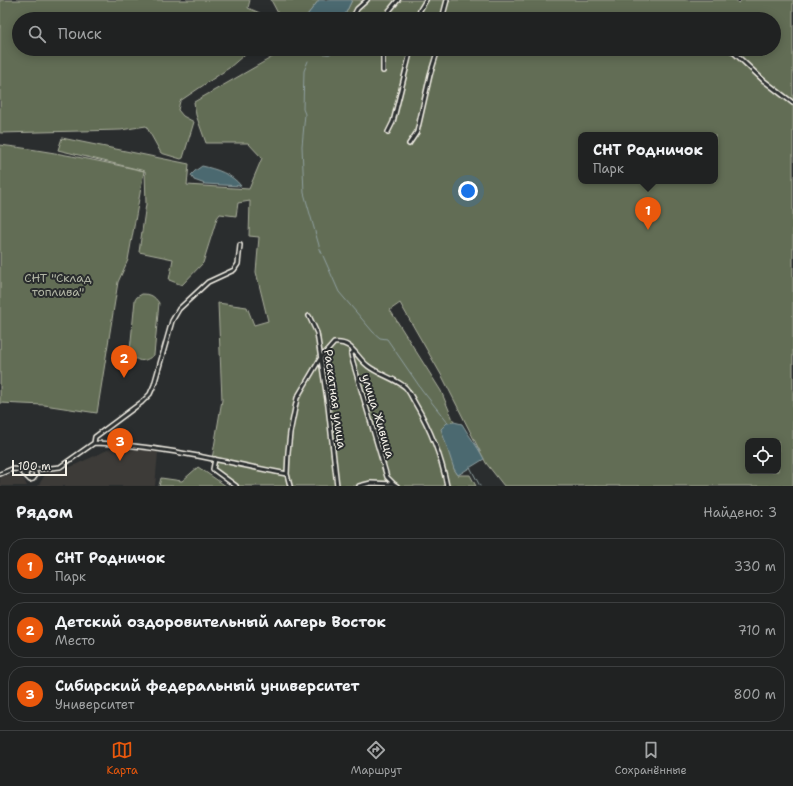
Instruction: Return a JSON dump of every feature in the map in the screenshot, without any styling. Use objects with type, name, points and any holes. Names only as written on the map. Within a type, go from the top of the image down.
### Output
[{"type":"street","points":[[356,12],[367,0]]},
{"type":"street","points":[[389,12],[398,0]]},
{"type":"street","points":[[420,12],[426,0]]},
{"type":"street","points":[[444,12],[447,0]]},
{"type":"street","points":[[383,56],[383,71]]},
{"type":"street","points":[[388,132],[393,122],[400,88],[409,56]]},
{"type":"street","points":[[410,144],[417,132],[426,89],[436,56]]},
{"type":"street","points":[[737,56],[763,80],[793,103]]},
{"type":"street","points":[[0,474],[12,469],[42,470],[60,467],[75,458],[94,443],[96,436],[142,402],[150,394],[154,385],[172,321],[178,309],[208,282],[234,270],[238,264],[240,245]]},
{"type":"street","name":"Раскатная улица","points":[[309,316],[317,333],[328,406],[337,486]]},
{"type":"street","points":[[290,486],[287,474],[290,433],[297,398],[320,359],[334,343],[343,342],[351,347],[368,366],[405,388],[425,419],[437,447],[443,464],[447,486]]},
{"type":"street","name":"улица Живица","points":[[354,351],[351,354],[352,359],[387,477],[395,485]]},
{"type":"street","points":[[94,443],[160,450],[215,459],[287,474]]},
{"type":"street","points":[[215,459],[213,469],[236,486]]},
{"type":"street","points":[[20,470],[26,475],[27,478],[32,480],[42,470]]},
{"type":"street","points":[[26,475],[31,470]]},
{"type":"street","points":[[31,470],[36,475]]},
{"type":"street","points":[[359,486],[370,483],[395,485]]},
{"type":"shaded area","points":[[114,447],[158,452],[155,486],[38,486],[46,473],[64,470]]},
{"type":"shaded area","points":[[7,475],[20,477],[24,480],[27,486],[0,486],[0,478]]},
{"type":"green space","points":[[0,0],[250,0],[248,8],[258,12],[12,12],[12,56],[243,56],[229,68],[180,101],[178,110],[183,116],[194,122],[183,158],[181,159],[161,153],[146,126],[121,130],[0,133]]},
{"type":"green space","points":[[271,0],[319,0],[310,12],[277,12]]},
{"type":"green space","points":[[352,0],[735,0],[739,3],[742,0],[793,0],[793,486],[504,486],[486,463],[443,378],[400,303],[390,310],[441,391],[454,422],[447,423],[454,469],[458,475],[470,475],[476,486],[232,486],[212,470],[212,459],[222,400],[218,303],[247,307],[254,325],[268,321],[256,272],[259,237],[249,236],[250,201],[238,203],[236,216],[220,214],[217,218],[203,263],[182,285],[169,280],[173,259],[139,252],[146,204],[145,171],[58,150],[62,138],[189,164],[187,185],[249,189],[262,158],[248,143],[206,143],[196,115],[194,102],[274,56],[781,56],[781,12],[346,12]]},
{"type":"green space","name":"СНТ \"Склад топлива\"","points":[[0,145],[72,156],[144,171],[128,260],[118,282],[97,413],[44,405],[0,403]]},
{"type":"green space","points":[[142,294],[152,296],[159,303],[154,355],[144,360],[138,360],[130,351],[135,300]]},
{"type":"green space","points":[[198,467],[226,486],[159,486],[161,478],[182,481]]},
{"type":"water","points":[[319,0],[352,0],[346,12],[310,12]]},
{"type":"water","points":[[202,166],[218,170],[228,175],[241,186],[205,184],[194,180],[191,175]]},
{"type":"water","points":[[454,422],[462,424],[484,459],[458,475],[454,469],[441,429],[447,423]]},
{"type":"waterway","points":[[308,61],[304,71],[303,109],[305,114],[302,146],[304,193],[320,249],[339,292],[373,332],[380,338],[387,339],[422,390],[448,423]]},
{"type":"waterway","points":[[470,467],[480,486]]},
{"type":"place","name":"СНТ Родничок","points":[[648,230]]},
{"type":"place","name":"Детский оздоровительный лагерь Восток","points":[[124,378]]},
{"type":"place","name":"Сибирский федеральный университет","points":[[120,461]]}]
